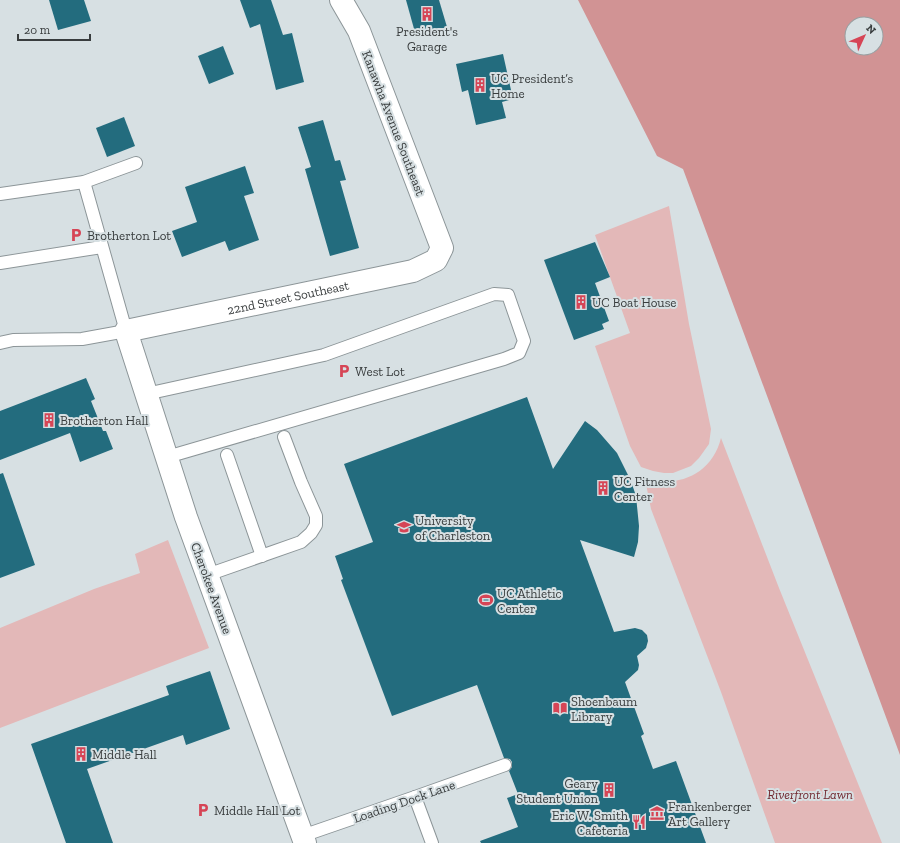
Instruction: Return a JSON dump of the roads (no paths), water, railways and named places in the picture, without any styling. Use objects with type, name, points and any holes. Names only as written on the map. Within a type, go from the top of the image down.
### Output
[{"type":"street","name":"Kanawha Avenue Southeast","points":[[341,0],[359,31],[442,248]]},
{"type":"street","name":"22nd Street Southeast","points":[[126,331],[413,271],[436,260],[442,248]]},
{"type":"street","name":"Cherokee Avenue","points":[[126,331],[186,517],[303,839]]},
{"type":"lane","points":[[0,194],[84,182],[136,162]]},
{"type":"lane","points":[[0,343],[13,340],[82,339],[126,331],[84,182]]},
{"type":"lane","points":[[0,263],[102,247]]},
{"type":"lane","points":[[146,394],[324,355],[494,294],[508,295],[524,341],[519,353],[504,359],[167,457]]},
{"type":"lane","points":[[207,575],[302,542],[311,533],[316,525],[316,516],[284,437]]},
{"type":"lane","points":[[227,455],[262,556]]},
{"type":"lane","name":"Loading Dock Lane","points":[[303,839],[505,765]]},
{"type":"lane","points":[[415,797],[432,843]]},
{"type":"place","name":"President's Garage","points":[[427,14]]},
{"type":"place","name":"UC President’s Home","points":[[480,85]]},
{"type":"place","name":"Brotherton Lot","points":[[76,235]]},
{"type":"place","name":"UC Boat House","points":[[581,302]]},
{"type":"place","name":"West Lot","points":[[344,371]]},
{"type":"place","name":"Brotherton Hall","points":[[49,420]]},
{"type":"place","name":"UC Fitness Center","points":[[603,488]]},
{"type":"place","name":"University of Charleston","points":[[404,527]]},
{"type":"place","name":"UC Athletic Center","points":[[486,600]]},
{"type":"place","name":"Shoenbaum Library","points":[[560,708]]},
{"type":"place","name":"Middle Hall","points":[[81,754]]},
{"type":"place","name":"Geary Student Union","points":[[609,790]]},
{"type":"place","name":"Middle Hall Lot","points":[[203,810]]},
{"type":"place","name":"Frankenberger Art Gallery","points":[[657,813]]},
{"type":"place","name":"Eric W. Smith Cafeteria","points":[[639,822]]},
{"type":"park label","name":"Riverfront Lawn","points":[[810,794]]}]
